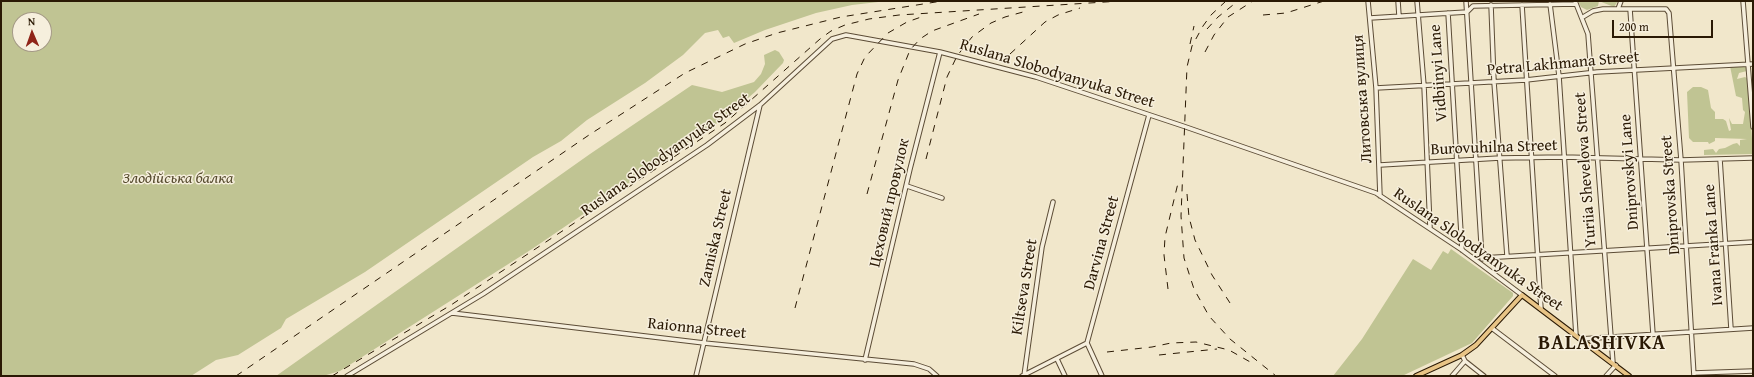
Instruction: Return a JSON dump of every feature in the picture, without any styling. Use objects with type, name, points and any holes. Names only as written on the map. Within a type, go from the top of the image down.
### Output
[{"type":"main road","name":"Ruslana Slobodyanyuka Street","points":[[1522,295],[1629,376]]},
{"type":"main road","points":[[1417,376],[1462,355],[1476,345],[1493,329],[1522,295]]},
{"type":"street","name":"Литовська вулиця","points":[[1368,1],[1376,88],[1380,196]]},
{"type":"street","points":[[1398,1],[1399,16]]},
{"type":"street","points":[[1417,1],[1424,86],[1430,228]]},
{"type":"street","points":[[1466,1],[1482,258],[1480,264]]},
{"type":"street","points":[[1618,9],[1621,1]]},
{"type":"street","points":[[1743,1],[1753,127]]},
{"type":"street","points":[[1370,18],[1467,12],[1473,6],[1575,2]]},
{"type":"street","name":"Yuriia Shevelova Street","points":[[1575,2],[1583,17],[1588,34],[1614,364]]},
{"type":"street","points":[[1550,4],[1559,76],[1563,157],[1576,335]]},
{"type":"street","points":[[1491,5],[1494,82],[1506,256]]},
{"type":"street","points":[[1522,5],[1541,309]]},
{"type":"street","points":[[1583,17],[1593,11],[1630,9]]},
{"type":"street","name":"Dniprovska Street","points":[[1630,9],[1666,9],[1669,13],[1681,160],[1694,374]]},
{"type":"street","name":"Dniprovskyi Lane","points":[[1630,9],[1653,334]]},
{"type":"street","name":"Vidbiinyi Lane","points":[[1448,14],[1462,250]]},
{"type":"street","name":"Ruslana Slobodyanyuka Street","points":[[347,376],[483,294],[682,161],[760,105],[832,39],[841,36],[880,40],[940,52],[1036,77],[1149,114],[1380,196],[1462,250],[1522,295]]},
{"type":"street","name":"Цеховий провулок","points":[[865,360],[940,52]]},
{"type":"street","name":"Petra Lakhmana Street","points":[[1376,88],[1526,80],[1591,72],[1753,64]]},
{"type":"street","name":"Zamiska Street","points":[[696,376],[760,105]]},
{"type":"street","name":"Darvina Street","points":[[1087,344],[1149,114]]},
{"type":"street","name":"Burovuhilna Street","points":[[1380,165],[1500,158],[1563,157],[1641,160],[1753,158]]},
{"type":"street","name":"Ivana Franka Lane","points":[[1720,159],[1731,329]]},
{"type":"street","points":[[907,186],[942,198]]},
{"type":"street","name":"Kiltseva Street","points":[[1023,376],[1042,247],[1053,202]]},
{"type":"street","points":[[1482,258],[1753,242]]},
{"type":"street","name":"Raionna Street","points":[[451,313],[923,366],[937,376]]},
{"type":"street","points":[[1580,339],[1753,328]]},
{"type":"street","points":[[1493,329],[1555,376]]},
{"type":"street","points":[[1023,376],[1087,344],[1102,376]]},
{"type":"street","points":[[1462,355],[1465,360],[1484,376]]},
{"type":"street","points":[[1057,359],[1065,376]]},
{"type":"street","points":[[1452,376],[1465,360]]},
{"type":"street","points":[[1606,376],[1614,364]]},
{"type":"street","points":[[1694,374],[1753,371]]},
{"type":"street","points":[[1694,374],[1701,376]]},
{"type":"green space","name":"Злодійська балка","points":[[1,1],[887,1],[852,5],[816,13],[765,30],[734,43],[729,36],[723,38],[718,30],[705,33],[683,55],[645,83],[587,120],[561,141],[533,157],[365,272],[286,319],[281,328],[238,355],[216,360],[191,376],[1,376]]},
{"type":"green space","points":[[1578,1],[1599,1],[1598,6],[1587,10],[1581,7]]},
{"type":"green space","points":[[1599,1],[1618,1],[1614,7]]},
{"type":"green space","points":[[775,50],[779,52],[784,60],[783,63],[755,92],[723,119],[532,249],[340,371],[323,376],[276,376],[590,154],[692,85],[722,92],[754,82],[761,74],[765,64],[764,55]]},
{"type":"green space","points":[[1730,66],[1745,66],[1747,71],[1739,73],[1737,79],[1745,77],[1748,79],[1753,154],[1704,155],[1704,150],[1713,149],[1716,153],[1719,149],[1733,144],[1737,143],[1740,146],[1740,140],[1747,139],[1715,138],[1715,141],[1709,144],[1708,142],[1693,142],[1689,138],[1687,92],[1693,87],[1701,87],[1708,90],[1711,108],[1715,112],[1715,119],[1723,119],[1726,121],[1729,131],[1731,130],[1729,118],[1732,124],[1743,124],[1745,112],[1743,110],[1742,98],[1736,96]]},
{"type":"green space","points":[[1451,249],[1513,293],[1513,296],[1472,343],[1402,376],[1333,376],[1362,339],[1413,259],[1431,270],[1443,251],[1448,254]]},
{"type":"railway","points":[[236,376],[589,135],[685,73],[745,44],[777,33],[841,17],[942,1]]},
{"type":"railway","points":[[332,376],[451,305],[725,123],[831,31],[845,25],[869,19],[899,15],[1121,1]]},
{"type":"railway","points":[[1226,1],[1211,15],[1203,26],[1192,46],[1187,67],[1181,216],[1184,258],[1194,289],[1209,316],[1230,339],[1276,376]]},
{"type":"railway","points":[[1207,29],[1218,17],[1238,1]]},
{"type":"railway","points":[[1205,52],[1214,35],[1228,17],[1253,1]]},
{"type":"railway","points":[[1263,15],[1286,13],[1324,1]]},
{"type":"railway","points":[[1010,54],[1045,22],[1058,15],[1080,8]]},
{"type":"railway","points":[[926,159],[947,77],[957,56],[972,37],[991,23],[1023,12]]},
{"type":"railway","points":[[867,194],[898,80],[910,50],[920,39],[932,31],[979,14]]},
{"type":"railway","points":[[795,308],[857,74],[865,57],[888,33],[907,22],[924,16]]},
{"type":"railway","points":[[1190,44],[1194,26]]},
{"type":"railway","points":[[1168,289],[1164,255],[1165,237],[1179,179]]},
{"type":"railway","points":[[1187,194],[1189,217],[1195,240],[1212,275],[1230,303]]},
{"type":"railway","points":[[1107,352],[1152,347],[1171,343],[1196,342],[1229,350],[1252,363]]},
{"type":"railway","points":[[1159,355],[1217,349]]},
{"type":"district","name":"BALASHIVKA","points":[[1602,344]]}]
